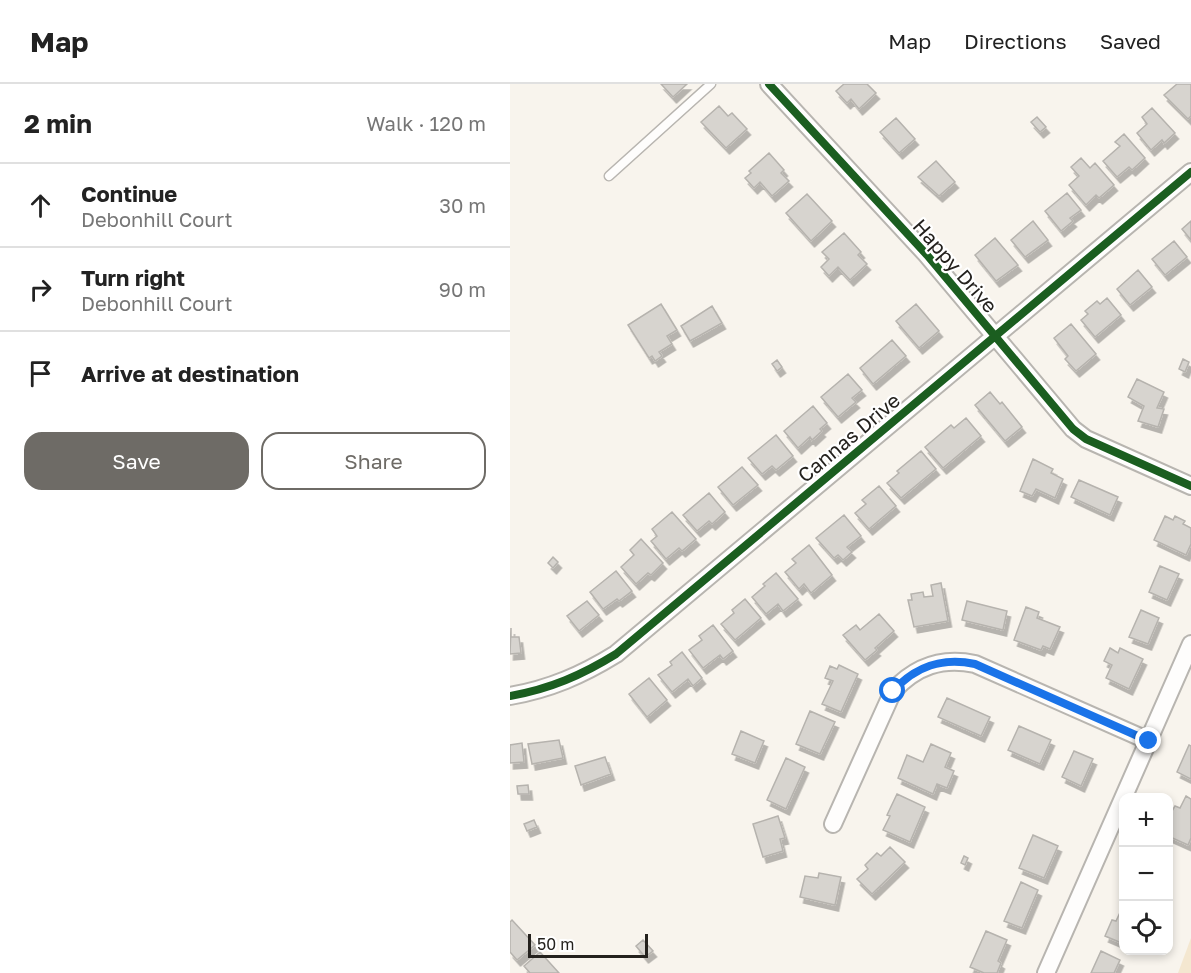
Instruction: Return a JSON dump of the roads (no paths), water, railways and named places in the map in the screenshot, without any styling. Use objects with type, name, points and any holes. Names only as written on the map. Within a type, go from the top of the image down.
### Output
[{"type":"street","name":"Happy Drive","points":[[769,84],[927,255],[1073,429],[1086,439],[1191,486]]},
{"type":"street","name":"Cannas Drive","points":[[510,696],[562,683],[616,654],[1191,172]]},
{"type":"street","points":[[1046,973],[1191,645]]},
{"type":"street","points":[[833,824],[893,691],[909,675],[930,664],[960,661],[975,664],[1149,741]]},
{"type":"lane","points":[[609,176],[711,84]]}]
